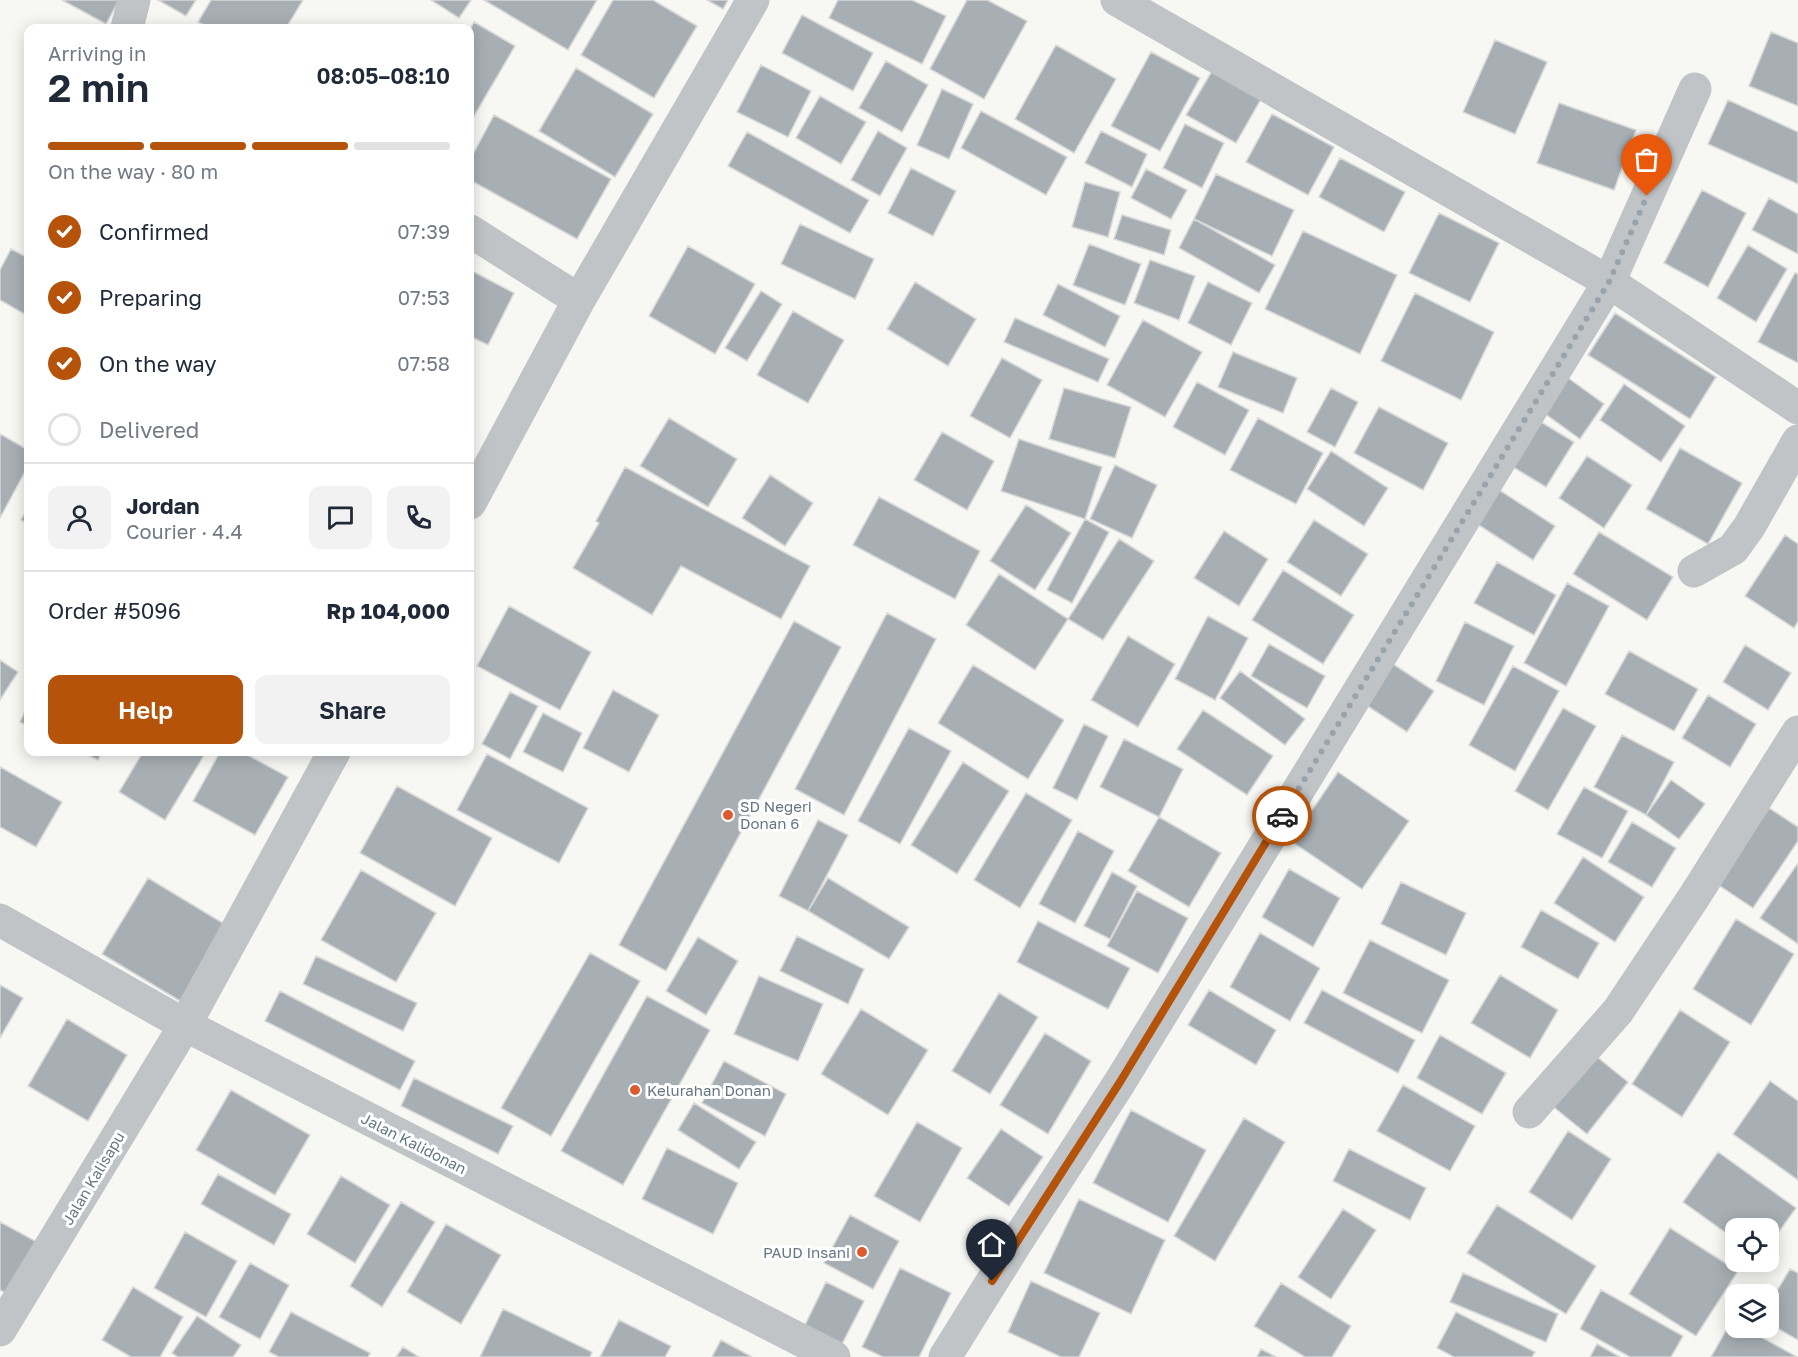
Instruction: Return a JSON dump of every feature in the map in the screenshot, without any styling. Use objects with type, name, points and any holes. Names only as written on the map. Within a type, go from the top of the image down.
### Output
[{"type":"street","points":[[128,24],[134,0]]},
{"type":"street","points":[[474,495],[579,300],[753,0]]},
{"type":"street","points":[[1117,0],[1609,282],[1798,408]]},
{"type":"street","points":[[945,1357],[1016,1242],[1120,1082],[1609,282],[1695,89]]},
{"type":"street","points":[[474,234],[579,300]]},
{"type":"street","points":[[1694,571],[1733,549],[1798,441]]},
{"type":"street","points":[[1529,1112],[1618,1011],[1694,897],[1798,732]]},
{"type":"street","name":"Jalan Kalisapu","points":[[0,1330],[186,1025],[332,756]]},
{"type":"street","name":"Jalan Kalidonan","points":[[0,920],[186,1025],[834,1357]]},
{"type":"building","points":[[62,0],[119,0],[106,24]]},
{"type":"building","points":[[158,0],[196,0],[186,16]]},
{"type":"building","points":[[211,0],[303,0],[288,24],[202,24],[198,22]]},
{"type":"building","points":[[431,0],[471,0],[459,18]]},
{"type":"building","points":[[484,0],[597,0],[568,50]]},
{"type":"building","points":[[613,0],[653,0],[697,26],[654,98],[581,55]]},
{"type":"building","points":[[707,0],[728,0],[723,9]]},
{"type":"building","points":[[838,0],[912,0],[946,16],[922,64],[829,18]]},
{"type":"building","points":[[967,0],[987,0],[1027,21],[984,99],[930,69]]},
{"type":"building","points":[[802,15],[873,53],[853,91],[782,53]]},
{"type":"building","points":[[474,22],[515,46],[474,116],[474,24]]},
{"type":"building","points":[[1771,32],[1798,43],[1798,106],[1749,86]]},
{"type":"building","points":[[1495,40],[1547,62],[1515,134],[1463,112]]},
{"type":"building","points":[[1056,45],[1116,79],[1074,153],[1015,119]]},
{"type":"building","points":[[1151,52],[1200,78],[1160,151],[1111,126]]},
{"type":"building","points":[[886,61],[928,85],[902,132],[859,108]]},
{"type":"building","points":[[761,65],[811,91],[788,137],[737,112]]},
{"type":"building","points":[[576,68],[653,114],[615,177],[539,131]]},
{"type":"building","points":[[1212,71],[1261,99],[1236,143],[1186,115]]},
{"type":"building","points":[[942,89],[973,104],[949,159],[917,145]]},
{"type":"building","points":[[820,96],[866,122],[841,164],[796,138]]},
{"type":"building","points":[[1728,100],[1798,132],[1798,184],[1708,144]]},
{"type":"building","points":[[1559,103],[1636,130],[1614,190],[1537,163]]},
{"type":"building","points":[[981,111],[1067,157],[1046,195],[961,148]]},
{"type":"building","points":[[1272,114],[1334,147],[1308,195],[1246,162]]},
{"type":"building","points":[[494,115],[611,179],[577,239],[474,182],[474,152]]},
{"type":"building","points":[[1185,124],[1224,143],[1202,188],[1163,168]]},
{"type":"building","points":[[878,131],[907,148],[880,196],[851,180]]},
{"type":"building","points":[[1101,131],[1147,154],[1132,187],[1085,163]]},
{"type":"building","points":[[747,132],[869,200],[850,233],[728,166]]},
{"type":"building","points":[[1340,158],[1405,192],[1384,232],[1319,197]]},
{"type":"building","points":[[911,168],[956,191],[933,236],[888,213]]},
{"type":"building","points":[[1146,169],[1187,190],[1171,219],[1131,198]]},
{"type":"building","points":[[1216,174],[1294,210],[1272,256],[1194,219]]},
{"type":"building","points":[[1085,182],[1120,192],[1108,237],[1072,227]]},
{"type":"building","points":[[1702,190],[1746,213],[1708,287],[1664,263]]},
{"type":"building","points":[[1769,198],[1798,214],[1798,254],[1752,230]]},
{"type":"building","points":[[1439,213],[1499,243],[1470,302],[1409,273]]},
{"type":"building","points":[[1122,215],[1171,230],[1164,255],[1114,239]]},
{"type":"building","points":[[1194,219],[1275,265],[1259,293],[1179,248]]},
{"type":"building","points":[[800,224],[874,259],[855,299],[781,264]]},
{"type":"building","points":[[1303,231],[1397,275],[1360,354],[1265,309]]},
{"type":"building","points":[[1089,244],[1141,264],[1125,305],[1073,285]]},
{"type":"building","points":[[1748,245],[1787,269],[1756,322],[1717,298]]},
{"type":"building","points":[[688,246],[755,284],[715,354],[649,316]]},
{"type":"building","points":[[11,249],[24,256],[24,314],[0,300],[0,270]]},
{"type":"building","points":[[1150,260],[1195,276],[1179,320],[1134,303]]},
{"type":"building","points":[[474,272],[514,293],[488,345],[474,338]]},
{"type":"building","points":[[1795,273],[1798,274],[1798,363],[1758,342]]},
{"type":"building","points":[[915,282],[976,319],[948,366],[887,329]]},
{"type":"building","points":[[1208,282],[1252,303],[1231,345],[1188,323]]},
{"type":"building","points":[[1058,284],[1120,316],[1105,347],[1043,315]]},
{"type":"building","points":[[761,291],[782,304],[747,361],[725,348]]},
{"type":"building","points":[[1415,293],[1494,332],[1461,400],[1381,361]]},
{"type":"building","points":[[793,311],[844,340],[808,403],[757,375]]},
{"type":"building","points":[[1615,313],[1716,377],[1690,419],[1588,355]]},
{"type":"building","points":[[1015,318],[1109,359],[1098,382],[1004,342]]},
{"type":"building","points":[[1143,320],[1202,352],[1165,417],[1107,385]]},
{"type":"building","points":[[1233,352],[1297,378],[1283,413],[1218,387]]},
{"type":"building","points":[[1002,358],[1042,380],[1010,438],[970,416]]},
{"type":"building","points":[[1564,375],[1604,404],[1580,439],[1540,410]]},
{"type":"building","points":[[1197,382],[1249,410],[1225,455],[1173,427]]},
{"type":"building","points":[[1624,384],[1685,426],[1661,462],[1600,420]]},
{"type":"building","points":[[1064,388],[1131,407],[1115,458],[1049,439]]},
{"type":"building","points":[[1331,388],[1358,402],[1335,447],[1307,432]]},
{"type":"building","points":[[1379,407],[1448,443],[1423,490],[1354,453]]},
{"type":"building","points":[[669,418],[737,459],[708,507],[640,466]]},
{"type":"building","points":[[1258,418],[1323,453],[1296,504],[1230,470]]},
{"type":"building","points":[[1541,422],[1574,442],[1546,487],[1513,467]]},
{"type":"building","points":[[942,432],[994,461],[967,510],[914,480]]},
{"type":"building","points":[[0,434],[24,448],[24,473],[0,518]]},
{"type":"building","points":[[1019,439],[1102,467],[1085,519],[1001,491]]},
{"type":"building","points":[[1680,448],[1742,483],[1708,544],[1646,509]]},
{"type":"building","points":[[1331,451],[1388,488],[1364,526],[1307,489]]},
{"type":"building","points":[[1587,456],[1632,485],[1604,528],[1559,498]]},
{"type":"building","points":[[1115,465],[1157,485],[1132,538],[1090,519]]},
{"type":"building","points":[[625,467],[810,566],[781,619],[681,566],[652,615],[573,568],[599,523],[596,521]]},
{"type":"building","points":[[770,475],[813,503],[785,546],[742,518]]},
{"type":"building","points":[[1493,486],[1555,526],[1533,560],[1471,520]]},
{"type":"building","points":[[879,497],[980,551],[955,599],[853,545]]},
{"type":"building","points":[[1026,505],[1071,533],[1035,590],[990,561]]},
{"type":"building","points":[[1085,519],[1109,532],[1072,603],[1047,590]]},
{"type":"building","points":[[1314,520],[1368,554],[1341,596],[1287,562]]},
{"type":"building","points":[[1224,531],[1268,559],[1239,606],[1194,578]]},
{"type":"building","points":[[1599,532],[1673,577],[1647,620],[1573,574]]},
{"type":"building","points":[[1785,535],[1798,544],[1798,621],[1794,628],[1745,596]]},
{"type":"building","points":[[1119,539],[1154,561],[1103,640],[1068,619]]},
{"type":"building","points":[[1497,562],[1556,595],[1534,635],[1474,603]]},
{"type":"building","points":[[1283,570],[1354,615],[1323,664],[1252,620]]},
{"type":"building","points":[[999,574],[1068,619],[1035,670],[966,625]]},
{"type":"building","points":[[1567,583],[1609,606],[1566,686],[1524,663]]},
{"type":"building","points":[[509,606],[591,652],[560,710],[477,666]]},
{"type":"building","points":[[887,613],[936,639],[844,815],[795,789]]},
{"type":"building","points":[[1208,616],[1248,638],[1215,700],[1175,679]]},
{"type":"building","points":[[794,621],[841,647],[666,971],[619,945]]},
{"type":"building","points":[[1465,622],[1514,646],[1484,705],[1436,681]]},
{"type":"building","points":[[1128,636],[1175,664],[1138,727],[1091,700]]},
{"type":"building","points":[[1269,644],[1325,676],[1307,708],[1251,676]]},
{"type":"building","points":[[1745,645],[1791,673],[1768,710],[1723,682]]},
{"type":"building","points":[[1629,651],[1698,689],[1674,731],[1605,694]]},
{"type":"building","points":[[0,660],[18,672],[0,700]]},
{"type":"building","points":[[1393,664],[1434,691],[1407,732],[1366,705]]},
{"type":"building","points":[[973,665],[1064,720],[1028,779],[938,723]]},
{"type":"building","points":[[1513,666],[1559,691],[1515,771],[1469,745]]},
{"type":"building","points":[[1240,671],[1305,719],[1285,745],[1220,698]]},
{"type":"building","points":[[613,690],[659,715],[629,772],[583,748]]},
{"type":"building","points":[[510,692],[538,706],[510,759],[482,744]]},
{"type":"building","points":[[1708,695],[1756,724],[1730,767],[1682,738]]},
{"type":"building","points":[[1563,708],[1596,726],[1548,810],[1515,791]]},
{"type":"building","points":[[1203,710],[1273,756],[1247,795],[1177,749]]},
{"type":"building","points":[[543,713],[582,733],[563,772],[523,752]]},
{"type":"building","points":[[1084,724],[1108,736],[1077,800],[1053,788]]},
{"type":"building","points":[[909,728],[951,751],[900,844],[858,821]]},
{"type":"building","points":[[1622,735],[1674,762],[1646,815],[1594,787]]},
{"type":"building","points":[[1124,739],[1183,769],[1159,817],[1100,787]]},
{"type":"building","points":[[487,754],[588,808],[559,863],[457,810]]},
{"type":"building","points":[[141,756],[204,756],[165,820],[119,792]]},
{"type":"building","points":[[218,756],[249,756],[288,777],[255,835],[193,801]]},
{"type":"building","points":[[963,762],[1009,791],[957,874],[911,845]]},
{"type":"building","points":[[0,767],[62,802],[36,847],[0,827]]},
{"type":"building","points":[[1338,772],[1409,821],[1362,889],[1291,841]]},
{"type":"building","points":[[1671,780],[1705,804],[1679,839],[1646,815]]},
{"type":"building","points":[[397,786],[492,838],[455,906],[360,853]]},
{"type":"building","points":[[1584,787],[1628,811],[1602,858],[1557,834]]},
{"type":"building","points":[[1026,793],[1072,820],[1020,908],[974,880]]},
{"type":"building","points":[[1769,808],[1798,827],[1798,841],[1753,908],[1717,884]]},
{"type":"building","points":[[1159,817],[1221,853],[1189,907],[1128,871]]},
{"type":"building","points":[[818,820],[848,835],[808,911],[779,896]]},
{"type":"building","points":[[1632,822],[1676,848],[1652,887],[1608,862]]},
{"type":"building","points":[[1078,831],[1114,851],[1075,923],[1039,904]]},
{"type":"building","points":[[1583,857],[1644,897],[1615,942],[1554,903]]},
{"type":"building","points":[[1798,863],[1798,944],[1760,918]]},
{"type":"building","points":[[1289,869],[1340,898],[1313,947],[1262,917]]},
{"type":"building","points":[[361,870],[436,913],[396,982],[321,940]]},
{"type":"building","points":[[1112,872],[1137,886],[1110,939],[1084,926]]},
{"type":"building","points":[[148,878],[226,925],[180,1001],[102,954]]},
{"type":"building","points":[[828,878],[909,927],[889,959],[808,911]]},
{"type":"building","points":[[1401,882],[1466,913],[1446,955],[1381,924]]},
{"type":"building","points":[[1137,891],[1188,918],[1158,973],[1107,946]]},
{"type":"building","points":[[1541,910],[1599,943],[1578,979],[1521,947]]},
{"type":"building","points":[[1736,919],[1794,954],[1751,1025],[1693,989]]},
{"type":"building","points":[[1038,921],[1130,968],[1108,1009],[1017,962]]},
{"type":"building","points":[[1260,933],[1320,968],[1290,1021],[1230,987]]},
{"type":"building","points":[[797,936],[864,969],[848,1004],[780,971]]},
{"type":"building","points":[[698,937],[738,961],[706,1015],[666,991]]},
{"type":"building","points":[[1370,940],[1449,980],[1422,1033],[1343,993]]},
{"type":"building","points":[[590,953],[640,981],[551,1136],[501,1108]]},
{"type":"building","points":[[316,956],[417,1003],[403,1031],[303,984]]},
{"type":"building","points":[[1500,975],[1558,1010],[1530,1058],[1471,1023]]},
{"type":"building","points":[[759,976],[823,1004],[798,1061],[734,1034]]},
{"type":"building","points":[[0,985],[23,998],[0,1038]]},
{"type":"building","points":[[1209,990],[1276,1030],[1256,1065],[1188,1025]]},
{"type":"building","points":[[1322,990],[1415,1040],[1398,1073],[1304,1023]]},
{"type":"building","points":[[280,991],[415,1061],[400,1090],[265,1021]]},
{"type":"building","points":[[999,993],[1038,1017],[990,1094],[952,1071]]},
{"type":"building","name":"Kelurahan Donan","points":[[647,996],[710,1030],[623,1185],[561,1151]]},
{"type":"building","points":[[861,1009],[928,1050],[888,1115],[821,1074]]},
{"type":"building","points":[[1680,1010],[1730,1042],[1682,1117],[1632,1084]]},
{"type":"building","points":[[67,1019],[127,1055],[88,1121],[28,1086]]},
{"type":"building","points":[[1045,1033],[1091,1061],[1048,1134],[1000,1105]]},
{"type":"building","points":[[1440,1035],[1506,1073],[1482,1114],[1417,1078]]},
{"type":"building","points":[[1592,1053],[1628,1082],[1587,1134],[1551,1105]]},
{"type":"building","points":[[724,1061],[786,1094],[765,1136],[702,1103]]},
{"type":"building","points":[[414,1078],[513,1126],[498,1154],[401,1106]]},
{"type":"building","points":[[1770,1081],[1798,1101],[1798,1180],[1733,1134]]},
{"type":"building","points":[[1403,1085],[1475,1126],[1450,1171],[1377,1131]]},
{"type":"building","points":[[231,1090],[310,1135],[275,1195],[196,1150]]},
{"type":"building","points":[[694,1103],[756,1142],[739,1169],[678,1130]]},
{"type":"building","points":[[1131,1110],[1206,1150],[1168,1222],[1093,1183]]},
{"type":"building","points":[[1244,1118],[1285,1142],[1215,1261],[1174,1236]]},
{"type":"building","points":[[917,1122],[962,1148],[920,1222],[874,1196]]},
{"type":"building","points":[[1001,1129],[1043,1157],[1009,1206],[967,1178]]},
{"type":"building","points":[[1568,1131],[1611,1159],[1572,1220],[1529,1192]]},
{"type":"building","points":[[667,1148],[738,1183],[713,1234],[642,1199]]},
{"type":"building","points":[[1349,1149],[1426,1188],[1410,1220],[1333,1181]]},
{"type":"building","points":[[1718,1152],[1796,1208],[1779,1232],[1779,1218],[1725,1218],[1725,1232],[1683,1202]]},
{"type":"building","points":[[218,1174],[291,1214],[274,1245],[201,1204]]},
{"type":"building","points":[[341,1176],[390,1205],[355,1263],[307,1234]]},
{"type":"building","points":[[1079,1199],[1165,1240],[1131,1314],[1044,1273]]},
{"type":"building","points":[[401,1202],[435,1222],[382,1307],[350,1286]]},
{"type":"building","points":[[1497,1205],[1596,1266],[1566,1314],[1467,1253]]},
{"type":"building","points":[[1343,1209],[1376,1230],[1331,1299],[1298,1277]]},
{"type":"building","name":"PAUD Insani","points":[[850,1215],[899,1241],[873,1289],[824,1263]]},
{"type":"building","points":[[0,1222],[37,1242],[9,1295],[0,1290]]},
{"type":"building","points":[[446,1224],[501,1255],[461,1324],[407,1292]]},
{"type":"building","points":[[1670,1228],[1725,1263],[1725,1272],[1737,1272],[1730,1284],[1725,1284],[1725,1291],[1696,1336],[1629,1294]]},
{"type":"building","points":[[185,1232],[237,1261],[206,1317],[154,1288]]},
{"type":"building","points":[[250,1263],[289,1285],[260,1339],[219,1317]]},
{"type":"building","points":[[900,1268],[951,1293],[919,1357],[883,1357],[862,1347]]},
{"type":"building","points":[[1790,1269],[1798,1273],[1798,1340],[1779,1329],[1779,1288]]},
{"type":"building","points":[[1463,1273],[1558,1314],[1546,1342],[1450,1302]]},
{"type":"building","points":[[1031,1281],[1100,1313],[1079,1357],[1061,1357],[1008,1332]]},
{"type":"building","points":[[826,1282],[864,1301],[842,1344],[805,1325]]},
{"type":"building","points":[[1281,1283],[1351,1326],[1332,1357],[1305,1357],[1254,1326]]},
{"type":"building","points":[[133,1287],[183,1317],[160,1357],[131,1357],[102,1340]]},
{"type":"building","points":[[1601,1290],[1683,1336],[1671,1357],[1630,1357],[1580,1329]]},
{"type":"building","points":[[503,1309],[592,1352],[590,1357],[480,1357]]},
{"type":"building","points":[[291,1312],[370,1353],[368,1357],[279,1357],[269,1352]]},
{"type":"building","points":[[1456,1312],[1535,1352],[1532,1357],[1454,1357],[1437,1348]]},
{"type":"building","points":[[197,1316],[241,1345],[233,1357],[178,1357],[172,1353]]},
{"type":"building","points":[[619,1320],[671,1346],[665,1357],[600,1357]]},
{"type":"building","points":[[1725,1332],[1725,1338],[1763,1338],[1797,1357],[1711,1357]]},
{"type":"building","points":[[721,1340],[752,1357],[712,1357]]},
{"type":"building","points":[[1597,1344],[1620,1357],[1590,1357]]},
{"type":"building","points":[[403,1347],[419,1357],[396,1357]]},
{"type":"building","points":[[1261,1349],[1276,1357],[1257,1357]]},
{"type":"way so far","points":[[1282,816],[1609,282],[1647,196]]},
{"type":"place","name":"SD Negeri Donan 6","points":[[728,815]]},
{"type":"place","name":"Kelurahan Donan","points":[[635,1090]]},
{"type":"place","name":"PAUD Insani","points":[[862,1252]]},
{"type":"route","points":[[992,1281],[1120,1082],[1282,816]]}]
